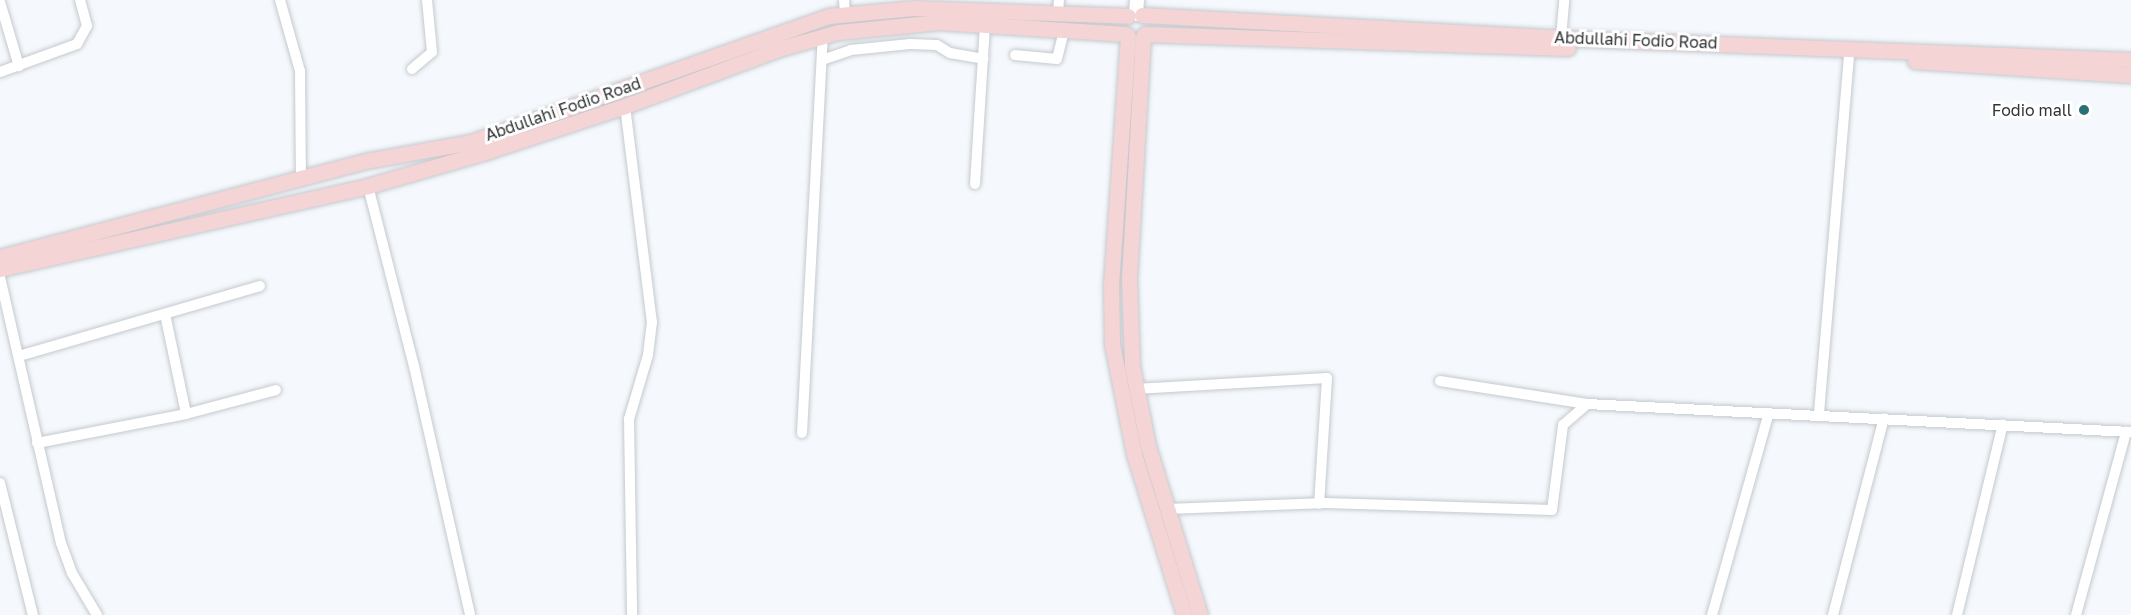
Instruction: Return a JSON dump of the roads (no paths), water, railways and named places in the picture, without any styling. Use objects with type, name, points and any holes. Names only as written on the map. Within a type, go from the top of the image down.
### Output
[{"type":"main road","name":"Abdullahi Fodio Road","points":[[0,257],[301,178],[471,142],[845,7],[913,4],[1058,7],[1561,38],[2131,60]]},
{"type":"main road","points":[[1135,35],[1123,26],[1136,11],[1148,24],[1135,35],[1111,284],[1112,344],[1134,454],[1184,615]]},
{"type":"main road","name":"Abdullahi Fodio Road","points":[[0,269],[368,186],[625,106],[782,48],[823,37],[890,25],[985,24],[1135,35],[1849,57],[2131,75]]},
{"type":"main road","points":[[1135,35],[1129,279],[1135,388],[1167,509],[1200,615]]},
{"type":"street","points":[[0,72],[81,40],[87,26],[80,0]]},
{"type":"street","points":[[280,0],[300,71],[301,178]]},
{"type":"street","points":[[412,69],[432,51],[427,0]]},
{"type":"street","points":[[1561,38],[1564,0]]},
{"type":"street","points":[[0,2],[19,66]]},
{"type":"street","points":[[975,184],[985,24]]},
{"type":"street","points":[[1015,55],[1057,59],[1064,30]]},
{"type":"street","points":[[802,433],[823,37]]},
{"type":"street","points":[[822,60],[851,50],[910,45],[937,45],[950,53],[983,59]]},
{"type":"street","points":[[1819,413],[1849,57]]},
{"type":"street","points":[[625,106],[652,322],[648,355],[629,418],[632,615]]},
{"type":"street","points":[[368,186],[414,366],[470,615]]},
{"type":"street","points":[[0,277],[61,543],[72,573],[97,615]]},
{"type":"street","points":[[19,356],[260,286]]},
{"type":"street","points":[[165,314],[186,414]]},
{"type":"street","points":[[1135,388],[1327,378],[1318,504]]},
{"type":"street","points":[[1440,381],[1587,404],[1679,406],[1768,416],[1819,413],[2129,432],[2077,615]]},
{"type":"street","points":[[37,444],[186,414],[276,390]]},
{"type":"street","points":[[1167,509],[1318,504],[1552,510],[1563,425],[1587,404]]},
{"type":"street","points":[[1712,615],[1768,416]]},
{"type":"street","points":[[1833,615],[1884,418]]},
{"type":"street","points":[[1958,615],[2003,424]]},
{"type":"street","points":[[0,483],[33,615]]},
{"type":"place","name":"Fodio mall","points":[[2084,110]]}]
